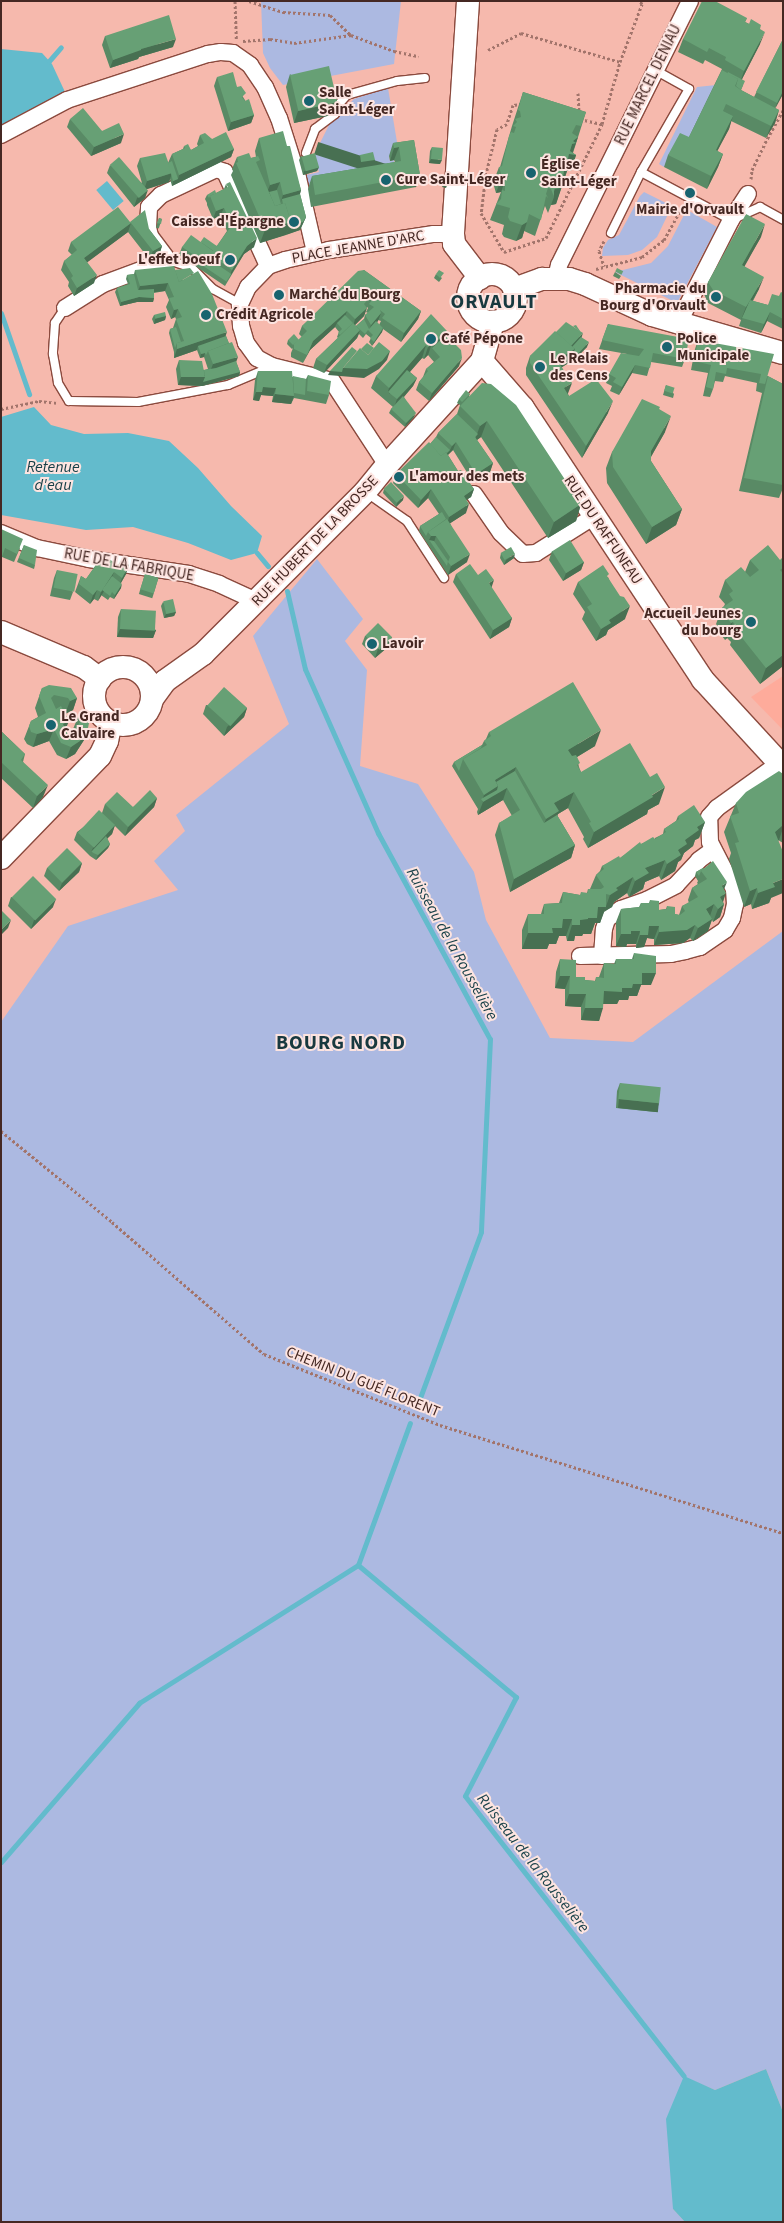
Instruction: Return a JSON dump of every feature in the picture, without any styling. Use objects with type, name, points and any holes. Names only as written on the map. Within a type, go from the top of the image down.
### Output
[{"type":"main road","points":[[468,1],[453,234],[454,244],[480,278]]},
{"type":"main road","points":[[489,275],[499,275],[508,280],[514,288],[516,296],[513,311],[501,321],[484,321],[471,310],[469,292],[480,278],[489,275]]},
{"type":"main road","points":[[514,288],[542,279],[562,278],[585,284],[652,315],[678,324],[783,353]]},
{"type":"main road","points":[[482,361],[493,322]]},
{"type":"main road","name":"RUE HUBERT DE LA BROSSE","points":[[152,699],[165,681],[202,654],[365,492],[387,465],[482,361]]},
{"type":"main road","name":"RUE DU RAFFUNEAU","points":[[482,361],[523,408],[702,680],[781,766]]},
{"type":"main road","points":[[1,632],[84,667],[100,679]]},
{"type":"main road","points":[[124,667],[142,674],[148,681],[152,699],[149,710],[142,718],[133,723],[122,725],[111,722],[103,716],[97,708],[94,698],[100,679],[106,672],[124,667]]},
{"type":"main road","name":"RUE HUBERT DE LA BROSSE","points":[[142,674],[181,668]]},
{"type":"main road","points":[[1,858],[100,756],[107,741],[111,722]]},
{"type":"street","name":"RUE MARCEL DENIAU","points":[[562,278],[559,265],[690,1]]},
{"type":"street","points":[[1,135],[67,100],[208,54],[233,53],[250,65],[265,87],[279,118],[298,178],[315,252]]},
{"type":"street","points":[[65,308],[103,284],[168,260],[150,236],[148,227],[149,207],[161,195],[216,169],[225,172],[268,266]]},
{"type":"street","points":[[678,324],[731,220],[748,194]]},
{"type":"street","name":"PLACE JEANNE D'ARC","points":[[240,304],[248,287],[268,266],[315,252],[434,234],[453,234]]},
{"type":"street","points":[[240,304],[241,326],[246,343],[257,358],[272,366],[332,381],[387,465]]},
{"type":"street","points":[[474,494],[500,533],[523,554],[536,553],[593,516]]},
{"type":"street","name":"RUE DE LA FABRIQUE","points":[[1,533],[37,548],[89,559],[189,574],[261,595]]},
{"type":"street","points":[[580,956],[685,951],[700,948],[725,930],[732,918],[735,904],[734,889],[710,842],[709,817],[717,808],[781,766]]},
{"type":"street","points":[[602,956],[604,929],[607,919],[620,909],[676,886],[699,860],[713,850]]},
{"type":"lane","points":[[611,233],[641,172],[689,88],[655,70]]},
{"type":"lane","points":[[306,153],[316,129],[335,114],[338,105],[347,95],[397,81],[426,78]]},
{"type":"lane","points":[[641,172],[731,220],[760,207],[783,220]]},
{"type":"lane","points":[[168,260],[192,268],[213,289],[240,304]]},
{"type":"lane","points":[[65,308],[55,323],[53,354],[58,383],[69,401],[138,402],[228,385],[272,366]]},
{"type":"lane","points":[[365,492],[407,521],[444,578]]},
{"type":"path","points":[[234,1],[237,42],[270,39],[294,44],[351,35]]},
{"type":"path","points":[[248,1],[283,12],[330,15],[351,35],[394,51],[418,56]]},
{"type":"path","points":[[523,104],[513,105],[507,124],[497,129],[486,174],[481,213],[504,252],[546,238],[602,124],[620,62],[642,4],[640,1]]},
{"type":"path","points":[[488,50],[521,33],[620,62]]},
{"type":"path","points":[[578,94],[580,118],[602,124]]},
{"type":"path","points":[[748,194],[752,170],[783,110]]},
{"type":"path","points":[[562,278],[642,257],[664,240],[688,197]]},
{"type":"path","points":[[604,240],[599,251],[604,266]]},
{"type":"path","points":[[1,409],[39,401],[51,404],[69,401]]},
{"type":"path","name":"CHEMIN DU GUÉ FLORENT","points":[[1,1131],[112,1222],[264,1354],[440,1425],[783,1532]]},
{"type":"shaded area","points":[[261,1],[401,1],[394,64],[283,85],[270,68],[263,53]]},
{"type":"shaded area","points":[[716,85],[684,149],[664,167],[659,164],[697,87]]},
{"type":"shaded area","points":[[388,88],[399,154],[389,156],[390,161],[394,160],[396,171],[305,186],[302,176],[319,172],[314,155],[329,125],[354,99]]},
{"type":"shaded area","points":[[644,192],[672,206],[657,237],[642,250],[628,255],[602,256],[603,248],[608,240],[619,235]]},
{"type":"shaded area","points":[[689,211],[717,227],[677,303],[615,272],[651,263],[668,246],[685,213]]},
{"type":"shaded area","points":[[317,559],[363,619],[345,641],[367,670],[360,766],[418,784],[474,872],[486,920],[550,1038],[633,1042],[783,931],[783,2112],[766,2069],[715,2090],[684,2077],[673,2209],[685,2222],[1,2222],[1,1022],[68,926],[178,890],[154,861],[185,831],[176,815],[289,724],[253,636]]},
{"type":"shaded area","points":[[783,676],[783,730],[751,697]]},
{"type":"water","points":[[1,49],[42,53],[52,64],[65,92],[1,127]]},
{"type":"water","points":[[107,181],[124,201],[113,210],[96,190]]},
{"type":"water","name":"Retenue d'eau","points":[[34,407],[51,425],[84,434],[128,433],[169,441],[198,468],[231,506],[262,536],[257,553],[231,560],[188,543],[133,527],[86,530],[1,515],[1,417]]},
{"type":"water","points":[[766,2069],[783,2112],[783,2222],[685,2222],[673,2209],[666,2119],[684,2076],[715,2090]]},
{"type":"building","points":[[702,1],[715,1],[747,18],[745,22],[749,24],[751,19],[761,25],[760,29],[765,32],[744,71],[725,60],[726,57],[709,48],[707,52],[683,39]]},
{"type":"building","points":[[169,15],[176,39],[141,49],[113,60],[105,36]]},
{"type":"building","points":[[783,39],[783,91],[777,103],[756,92]]},
{"type":"building","points":[[329,66],[337,102],[298,111],[290,75]]},
{"type":"building","points":[[722,70],[738,79],[735,86],[779,110],[771,126],[726,104],[723,111],[733,116],[716,150],[723,154],[711,176],[668,155],[680,133],[689,137]]},
{"type":"building","points":[[233,72],[237,87],[241,86],[246,93],[242,97],[245,101],[249,99],[254,115],[231,122],[217,77]]},
{"type":"building","points":[[728,72],[745,81],[741,90],[736,86],[738,79],[727,74]]},
{"type":"building","name":"Église Saint-Léger","points":[[523,92],[586,112],[581,126],[576,125],[572,133],[578,137],[573,141],[576,143],[572,144],[570,151],[576,155],[569,154],[567,169],[564,171],[563,177],[565,178],[560,186],[561,188],[554,189],[554,197],[551,189],[548,188],[546,194],[548,198],[546,196],[541,220],[529,214],[527,222],[522,225],[510,221],[508,217],[510,208],[496,204],[501,199],[502,190],[505,191],[505,181],[509,176],[502,177],[499,167],[502,166],[509,136],[511,132],[514,133],[516,127],[513,126],[517,122],[515,119],[521,117],[518,110]]},
{"type":"building","points":[[83,108],[102,131],[119,123],[124,134],[94,147],[70,119]]},
{"type":"building","points":[[283,131],[287,146],[290,146],[301,190],[283,195],[280,182],[270,185],[259,138]]},
{"type":"building","points":[[226,132],[234,149],[179,175],[172,154],[185,148],[184,146],[188,144],[191,150],[204,143],[200,135],[205,133],[212,139]]},
{"type":"building","points":[[414,140],[420,175],[315,195],[312,176],[401,161],[399,147],[394,148],[393,143]]},
{"type":"building","points":[[432,147],[443,148],[442,160],[431,159]]},
{"type":"building","points":[[373,152],[375,160],[361,162],[360,155]]},
{"type":"building","points":[[165,153],[172,173],[147,181],[140,158]]},
{"type":"building","points":[[249,153],[251,158],[258,156],[260,160],[256,162],[275,206],[285,203],[291,222],[265,230],[236,163],[238,162],[237,157]]},
{"type":"building","points":[[315,153],[319,167],[306,171],[302,157]]},
{"type":"building","points":[[119,157],[148,190],[139,198],[110,165]]},
{"type":"building","points":[[172,161],[178,179],[173,181],[168,163]]},
{"type":"building","points":[[445,174],[449,174],[449,183],[445,183]]},
{"type":"building","points":[[230,182],[257,238],[247,246],[232,270],[211,255],[206,263],[182,247],[191,235],[213,251],[232,225],[224,208],[216,211],[210,196],[228,187],[226,184]]},
{"type":"building","points":[[215,190],[216,193],[209,198],[207,195]]},
{"type":"building","points":[[277,190],[281,204],[275,206],[269,192]]},
{"type":"building","points":[[300,194],[306,217],[303,222],[289,226],[291,222],[282,199]]},
{"type":"building","points":[[118,207],[130,222],[145,210],[149,229],[162,246],[153,251],[131,223],[84,258],[97,275],[77,288],[71,278],[73,276],[64,261],[77,250],[71,242]]},
{"type":"building","points":[[746,214],[765,224],[742,265],[764,277],[746,307],[713,290],[708,282]]},
{"type":"building","points":[[159,218],[162,219],[161,224],[157,223]]},
{"type":"building","points":[[204,237],[217,246],[214,251],[201,242]]},
{"type":"building","points":[[209,259],[231,274],[226,282],[204,266]]},
{"type":"building","points":[[174,266],[179,282],[198,271],[212,294],[227,332],[177,349],[177,343],[184,341],[176,319],[182,317],[178,309],[174,310],[169,298],[174,297],[168,283],[140,286],[135,270]]},
{"type":"building","points":[[190,268],[194,273],[179,282],[175,270]]},
{"type":"building","points":[[617,268],[623,271],[621,275],[615,272]]},
{"type":"building","points":[[364,270],[421,311],[404,333],[382,318],[385,314],[380,310],[381,313],[371,325],[365,315],[374,307],[369,304],[372,300],[369,298],[364,304],[367,308],[355,319],[347,311],[313,341],[307,355],[294,349],[294,344],[307,331],[302,326],[358,271]]},
{"type":"building","points":[[439,270],[444,273],[440,278],[436,274]]},
{"type":"building","points":[[134,274],[138,290],[154,289],[154,298],[139,297],[121,302],[117,288],[130,284],[127,275]]},
{"type":"building","points":[[781,292],[783,293],[783,319],[770,312],[764,324],[742,318],[750,300],[768,305],[772,294],[779,296]]},
{"type":"building","points":[[165,312],[166,316],[155,319],[154,315]]},
{"type":"building","points":[[431,314],[447,331],[434,344],[432,343],[428,347],[426,345],[389,388],[376,376]]},
{"type":"building","points":[[345,315],[353,323],[340,335],[338,333],[342,329],[337,323]]},
{"type":"building","points":[[364,319],[369,329],[376,321],[383,328],[374,342],[370,338],[373,335],[368,330],[365,334],[356,326]]},
{"type":"building","points":[[566,322],[583,333],[571,346],[556,332]]},
{"type":"building","points":[[353,323],[360,330],[327,365],[316,359]]},
{"type":"building","points":[[608,324],[689,339],[685,359],[653,353],[650,368],[635,365],[622,387],[613,382],[616,378],[609,374],[621,353],[639,356],[644,349],[602,340]]},
{"type":"building","points":[[176,327],[181,342],[177,343],[175,348],[170,329]]},
{"type":"building","points":[[555,331],[575,349],[557,360],[572,383],[564,388],[569,396],[596,379],[613,401],[586,446],[530,363],[530,356]]},
{"type":"building","points":[[294,334],[299,340],[293,345],[288,340]]},
{"type":"building","points":[[446,335],[461,350],[462,358],[432,393],[419,382],[428,371],[426,369],[440,357],[432,348]]},
{"type":"building","points":[[226,336],[229,343],[208,351],[206,355],[205,353],[201,354],[198,346]]},
{"type":"building","points":[[581,337],[589,342],[573,359],[575,349],[572,347]]},
{"type":"building","points":[[698,340],[774,354],[765,384],[759,383],[761,374],[727,368],[726,374],[716,372],[713,389],[706,387],[711,365],[694,361]]},
{"type":"building","points":[[232,342],[238,357],[213,364],[208,351]]},
{"type":"building","points":[[379,342],[390,351],[382,361],[367,369],[343,368],[360,348],[368,355]]},
{"type":"building","points":[[367,343],[374,348],[368,355],[361,349]]},
{"type":"building","points":[[352,347],[357,351],[343,368],[342,372],[330,371]]},
{"type":"building","points":[[179,360],[202,361],[205,377],[181,377]]},
{"type":"building","points":[[236,361],[240,372],[203,382],[205,377],[204,370]]},
{"type":"building","points":[[407,370],[417,378],[397,399],[388,392]]},
{"type":"building","points":[[258,371],[292,371],[294,396],[275,394],[276,388],[263,387],[262,392],[256,392]]},
{"type":"building","points":[[308,375],[331,381],[329,395],[307,391]]},
{"type":"building","points":[[293,376],[306,379],[305,395],[294,393]]},
{"type":"building","points":[[768,376],[783,384],[783,485],[744,478]]},
{"type":"building","points":[[482,383],[491,384],[516,405],[581,504],[554,522],[487,421],[480,426],[460,406]]},
{"type":"building","points":[[666,385],[675,388],[673,393],[664,391]]},
{"type":"building","points":[[466,390],[470,394],[462,402],[459,399]]},
{"type":"building","points":[[403,396],[416,413],[406,423],[391,409]]},
{"type":"building","points":[[642,399],[660,407],[659,409],[671,416],[651,451],[651,461],[682,509],[652,527],[613,467],[612,452]]},
{"type":"building","points":[[457,414],[478,434],[475,437],[493,463],[476,474],[456,442],[452,446],[438,433]]},
{"type":"building","points":[[436,437],[450,450],[441,456],[430,444]]},
{"type":"building","points":[[429,442],[441,456],[446,452],[458,471],[461,470],[474,489],[464,496],[469,504],[449,517],[431,489],[421,500],[396,474]]},
{"type":"building","points":[[391,482],[404,496],[397,503],[384,489]]},
{"type":"building","points":[[442,512],[446,519],[428,532],[426,536],[420,526]]},
{"type":"building","points":[[447,519],[470,554],[451,566],[448,562],[450,557],[436,536],[431,536],[428,532]]},
{"type":"building","points":[[1,529],[23,539],[17,554],[5,548],[1,560]]},
{"type":"building","points":[[429,540],[434,541],[448,561],[447,566]]},
{"type":"building","points":[[570,540],[584,562],[566,573],[552,551]]},
{"type":"building","points":[[24,545],[37,550],[35,565],[19,558]]},
{"type":"building","name":"Accueil Jeunes du bourg","points":[[768,545],[780,560],[782,558],[783,560],[783,568],[780,570],[783,573],[783,655],[766,668],[735,629],[738,628],[725,616],[727,615],[722,608],[733,600],[729,594],[733,591],[725,580],[741,567],[750,577],[759,570],[750,560]]},
{"type":"building","points":[[511,547],[515,554],[505,560],[501,553]]},
{"type":"building","points":[[103,555],[118,565],[121,561],[129,565],[122,578],[114,572],[101,592],[97,590],[93,595],[79,584],[81,576],[86,579]]},
{"type":"building","points":[[470,564],[478,575],[486,569],[494,580],[489,583],[512,618],[493,630],[456,574]]},
{"type":"building","points":[[603,565],[609,574],[607,576],[620,596],[624,597],[630,606],[609,620],[611,623],[601,629],[587,607],[592,604],[578,582]]},
{"type":"building","points":[[57,570],[78,574],[74,592],[54,588]]},
{"type":"building","points":[[145,574],[158,578],[154,593],[140,589]]},
{"type":"building","points":[[112,576],[122,584],[115,595],[112,592],[110,596],[102,590]]},
{"type":"building","points":[[173,599],[176,612],[166,614],[163,601]]},
{"type":"building","points":[[121,609],[156,611],[155,631],[120,629]]},
{"type":"building","points":[[378,623],[392,637],[379,650],[365,636]]},
{"type":"building","points":[[573,682],[601,730],[568,750],[572,756],[576,755],[580,763],[577,765],[581,772],[630,743],[650,777],[657,773],[665,787],[652,795],[653,797],[594,832],[589,823],[591,822],[574,792],[554,803],[559,811],[546,819],[516,767],[495,780],[498,786],[484,795],[463,759],[487,745],[484,741],[491,736],[489,732]]},
{"type":"building","points":[[49,685],[71,688],[77,698],[70,701],[68,698],[54,695],[51,698],[56,709],[61,706],[69,721],[63,724],[68,735],[72,734],[80,722],[78,717],[84,713],[89,723],[80,741],[71,747],[61,743],[54,729],[37,734],[31,732],[29,726],[31,721],[46,713],[39,696],[42,688]]},
{"type":"building","points":[[224,687],[247,708],[230,726],[207,706]]},
{"type":"building","points":[[1,731],[25,754],[21,760],[48,785],[37,796],[1,762]]},
{"type":"building","points":[[482,745],[481,748],[463,759],[459,771],[454,762]]},
{"type":"building","points":[[515,771],[544,823],[557,815],[575,845],[514,879],[499,823],[520,810],[507,788],[483,802],[481,799],[497,790],[496,782]]},
{"type":"building","points":[[779,771],[783,774],[783,825],[775,832],[783,852],[783,879],[773,883],[775,887],[758,893],[757,888],[750,891],[735,843],[739,842],[730,816],[739,813],[736,803],[746,792]]},
{"type":"building","points":[[150,790],[157,798],[128,827],[105,804],[117,792],[133,807]]},
{"type":"building","points":[[694,805],[705,822],[697,827],[699,830],[685,840],[687,844],[678,850],[681,855],[667,864],[665,860],[645,868],[649,873],[635,881],[633,877],[616,888],[618,890],[610,895],[606,894],[606,907],[598,907],[597,918],[580,920],[580,925],[572,925],[572,919],[563,919],[562,928],[552,928],[553,933],[528,933],[528,914],[544,914],[544,904],[562,903],[563,892],[580,895],[581,892],[588,893],[588,889],[601,889],[604,887],[596,875],[604,869],[602,866],[619,856],[620,858],[640,842],[641,844],[653,837],[655,839],[666,832],[664,829],[679,819],[678,816]]},
{"type":"building","points":[[99,810],[115,825],[94,848],[78,833]]},
{"type":"building","points":[[106,836],[110,844],[98,855],[91,852]]},
{"type":"building","points":[[67,848],[82,863],[62,883],[47,868]]},
{"type":"building","points":[[713,861],[727,882],[722,886],[726,893],[720,897],[724,904],[718,909],[714,904],[706,909],[712,919],[698,928],[695,925],[687,930],[659,932],[659,926],[649,926],[648,935],[640,935],[640,931],[631,931],[631,934],[621,934],[621,909],[640,907],[641,903],[650,903],[650,900],[659,901],[659,910],[667,909],[667,906],[675,907],[675,914],[680,915],[685,911],[682,906],[698,897],[692,888],[707,879],[701,871]]},
{"type":"building","points":[[704,869],[699,876],[696,872]]},
{"type":"building","points":[[33,876],[56,899],[35,921],[12,897]]},
{"type":"building","points":[[1,910],[11,920],[1,930]]},
{"type":"building","points":[[634,953],[656,956],[656,973],[642,973],[642,984],[633,984],[632,988],[622,988],[622,992],[604,991],[603,1008],[585,1008],[586,994],[569,994],[570,976],[560,976],[560,959],[576,960],[576,977],[585,977],[585,980],[596,981],[596,977],[604,978],[604,963],[616,964],[616,959],[634,959]]},
{"type":"building","points":[[620,1083],[661,1087],[659,1103],[618,1099]]},
{"type":"waterway","points":[[49,61],[61,47]]},
{"type":"waterway","points":[[1,313],[29,394]]},
{"type":"waterway","points":[[257,553],[268,566]]},
{"type":"waterway","name":"Ruisseau de la Rousselière","points":[[287,591],[305,669],[378,833],[490,1039],[481,1232],[417,1406]]},
{"type":"waterway","points":[[1,1862],[139,1703],[358,1565],[410,1423]]},
{"type":"waterway","name":"Ruisseau de la Rousselière","points":[[358,1565],[516,1697],[465,1796],[684,2076]]},
{"type":"place","name":"Salle Saint-Léger","points":[[309,101]]},
{"type":"place","name":"Église Saint-Léger","points":[[531,173]]},
{"type":"place","name":"Cure Saint-Léger","points":[[386,180]]},
{"type":"place","name":"Mairie d'Orvault","points":[[690,193]]},
{"type":"place","name":"Caisse d'Épargne","points":[[294,222]]},
{"type":"place","name":"L'effet boeuf","points":[[230,260]]},
{"type":"place","name":"Marché du Bourg","points":[[279,295]]},
{"type":"place","name":"Pharmacie du Bourg d'Orvault","points":[[716,297]]},
{"type":"place","name":"Crédit Agricole","points":[[206,315]]},
{"type":"place","name":"Café Pépone","points":[[431,339]]},
{"type":"place","name":"Police Municipale","points":[[667,347]]},
{"type":"place","name":"Le Relais des Cens","points":[[540,367]]},
{"type":"place","name":"L'amour des mets","points":[[399,477]]},
{"type":"place","name":"Accueil Jeunes du bourg","points":[[751,622]]},
{"type":"place","name":"Lavoir","points":[[372,644]]},
{"type":"place","name":"Le Grand Calvaire","points":[[51,725]]},
{"type":"district","name":"ORVAULT","points":[[494,302]]},
{"type":"district","name":"BOURG NORD","points":[[341,1043]]}]
